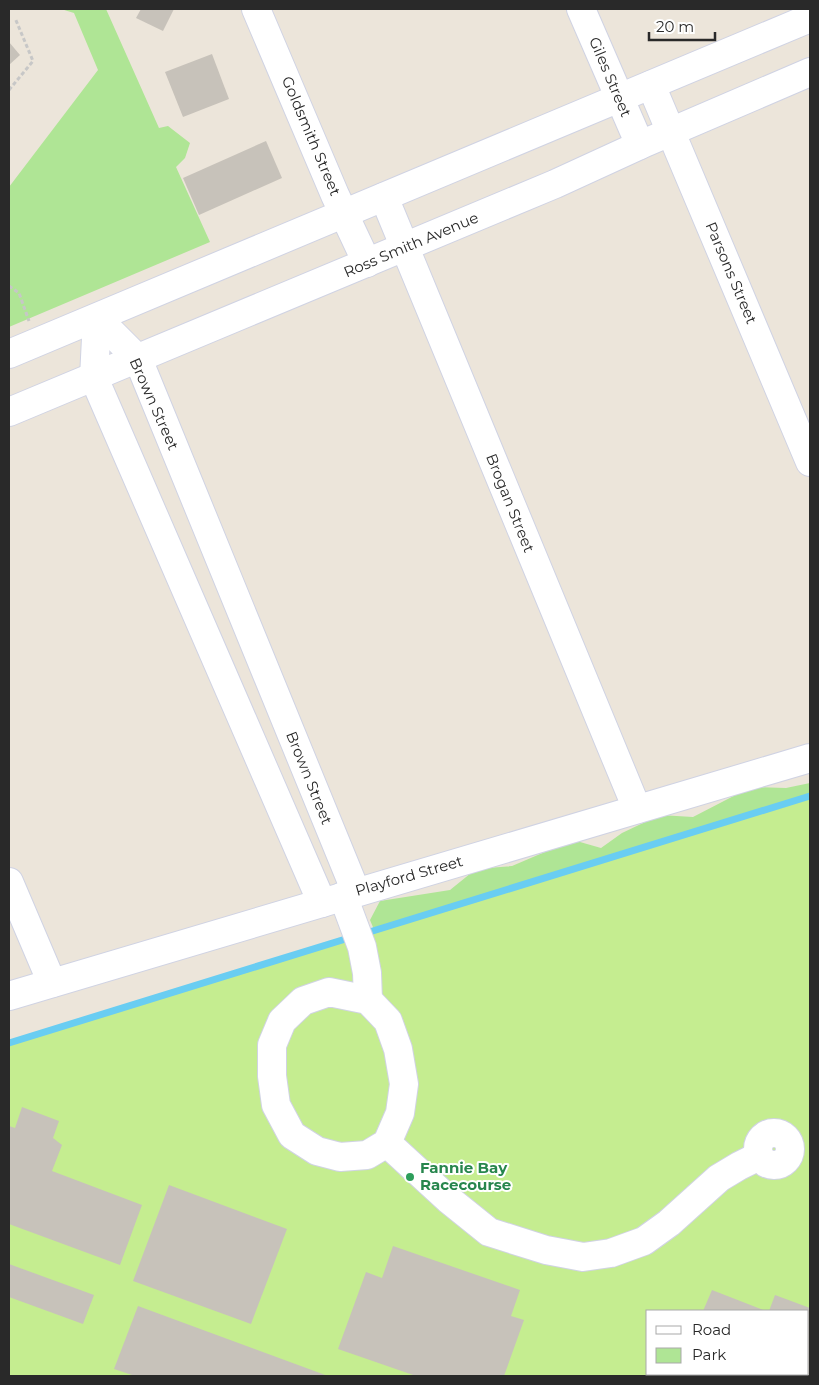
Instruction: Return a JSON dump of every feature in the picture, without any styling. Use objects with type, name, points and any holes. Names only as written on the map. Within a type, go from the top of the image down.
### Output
[{"type":"street","name":"Goldsmith Street","points":[[256,9],[367,263]]},
{"type":"street","name":"Giles Street","points":[[581,9],[640,145]]},
{"type":"street","points":[[9,354],[810,18]]},
{"type":"street","name":"Ross Smith Avenue","points":[[9,412],[555,184],[640,145],[810,72]]},
{"type":"street","name":"Parsons Street","points":[[652,85],[670,132],[810,462]]},
{"type":"street","name":"Brogan Street","points":[[384,197],[636,809]]},
{"type":"street","points":[[97,318],[94,378],[358,936],[367,973],[368,1000]]},
{"type":"street","name":"Brown Street","points":[[97,318],[138,359],[340,897]]},
{"type":"street","name":"Playford Street","points":[[9,996],[810,758]]},
{"type":"street","points":[[9,882],[52,983]]},
{"type":"street","points":[[329,992],[368,1000],[388,1020],[398,1049],[404,1084],[400,1113],[387,1143],[367,1155],[340,1156],[317,1151],[292,1134],[276,1105],[272,1076],[272,1044],[282,1021],[303,1002],[329,992]]},
{"type":"street","points":[[387,1143],[448,1200],[488,1232],[546,1250],[584,1257],[611,1253],[644,1240],[669,1223],[719,1178],[739,1166],[759,1156],[766,1163],[778,1164],[800,1147]]},
{"type":"path","points":[[9,90],[33,61],[16,18]]},
{"type":"path","points":[[9,286],[19,293],[30,322]]},
{"type":"green space","points":[[61,9],[106,9],[159,128],[168,126],[190,143],[185,158],[176,167],[210,242],[9,327],[9,187],[98,70],[74,13]]},
{"type":"green space","points":[[810,783],[810,858],[382,949],[370,920],[380,901],[450,890],[476,869],[512,866],[573,840],[601,848],[622,833],[660,815],[693,817],[751,787],[786,788]]},
{"type":"green space","name":"Fannie Bay Racecourse","points":[[810,797],[810,1376],[9,1376],[9,1042]]},
{"type":"building","points":[[141,9],[174,9],[163,31],[136,18]]},
{"type":"building","points":[[9,42],[20,55],[9,65]]},
{"type":"building","points":[[212,54],[229,99],[183,117],[165,72]]},
{"type":"building","points":[[266,141],[282,178],[199,215],[183,178]]},
{"type":"building","points":[[22,1107],[59,1121],[53,1138],[62,1145],[52,1171],[142,1205],[120,1265],[9,1224],[9,1126],[15,1128]]},
{"type":"building","points":[[169,1185],[287,1229],[251,1324],[133,1281]]},
{"type":"building","points":[[393,1246],[520,1290],[511,1316],[524,1320],[504,1376],[416,1376],[338,1349],[366,1272],[382,1278]]},
{"type":"building","points":[[9,1264],[94,1295],[83,1324],[9,1297]]},
{"type":"building","points":[[712,1290],[763,1310],[703,1310]]},
{"type":"building","points":[[775,1295],[810,1308],[810,1376],[694,1375],[809,1375],[809,1310],[769,1310]]},
{"type":"building","points":[[138,1306],[328,1376],[135,1376],[114,1369]]},
{"type":"waterway","points":[[363,934],[810,796]]},
{"type":"waterway","points":[[9,1043],[352,937]]},
{"type":"place","name":"Fannie Bay Racecourse","points":[[410,1177]]}]
